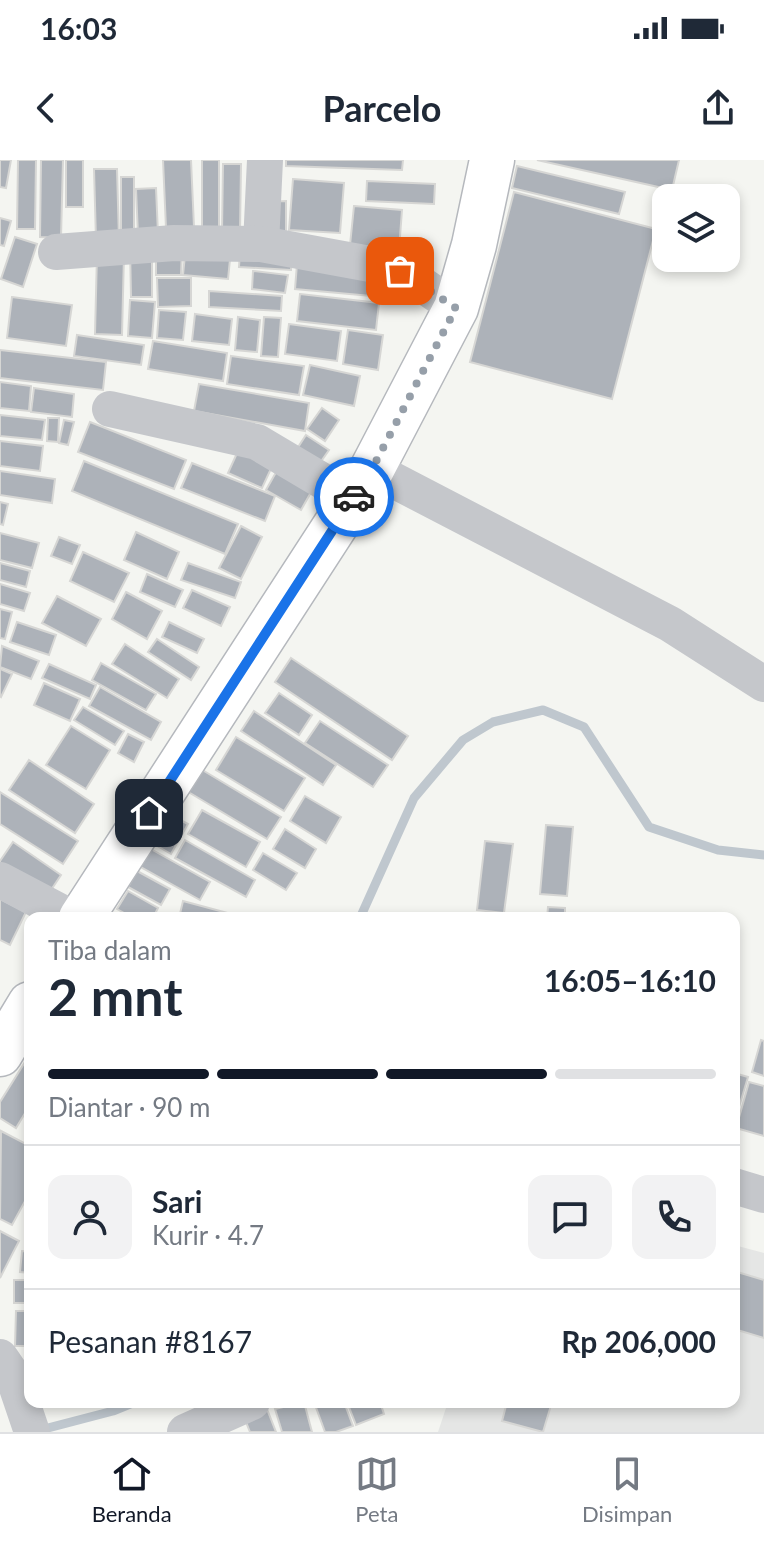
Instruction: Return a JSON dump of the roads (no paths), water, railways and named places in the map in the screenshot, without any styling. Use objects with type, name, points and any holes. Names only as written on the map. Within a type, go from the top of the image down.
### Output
[{"type":"main road","points":[[85,912],[362,484],[456,308],[474,245],[492,160]]},
{"type":"main road","points":[[0,1054],[24,1014]]},
{"type":"street","points":[[261,244],[265,160]]},
{"type":"street","points":[[56,252],[174,243],[261,244],[392,268],[411,277],[456,308]]},
{"type":"street","points":[[110,409],[257,442],[362,484],[670,624],[764,684]]},
{"type":"street","points":[[0,880],[61,912]]},
{"type":"street","points":[[740,1188],[764,1195]]},
{"type":"street","points":[[0,1357],[13,1376],[24,1407]]},
{"type":"street","points":[[185,1432],[239,1408]]},
{"type":"waterway","points":[[363,912],[414,798],[463,740],[493,722],[543,710],[584,727],[649,827],[718,850],[764,855]]},
{"type":"waterway","points":[[40,1430],[120,1408]]}]
